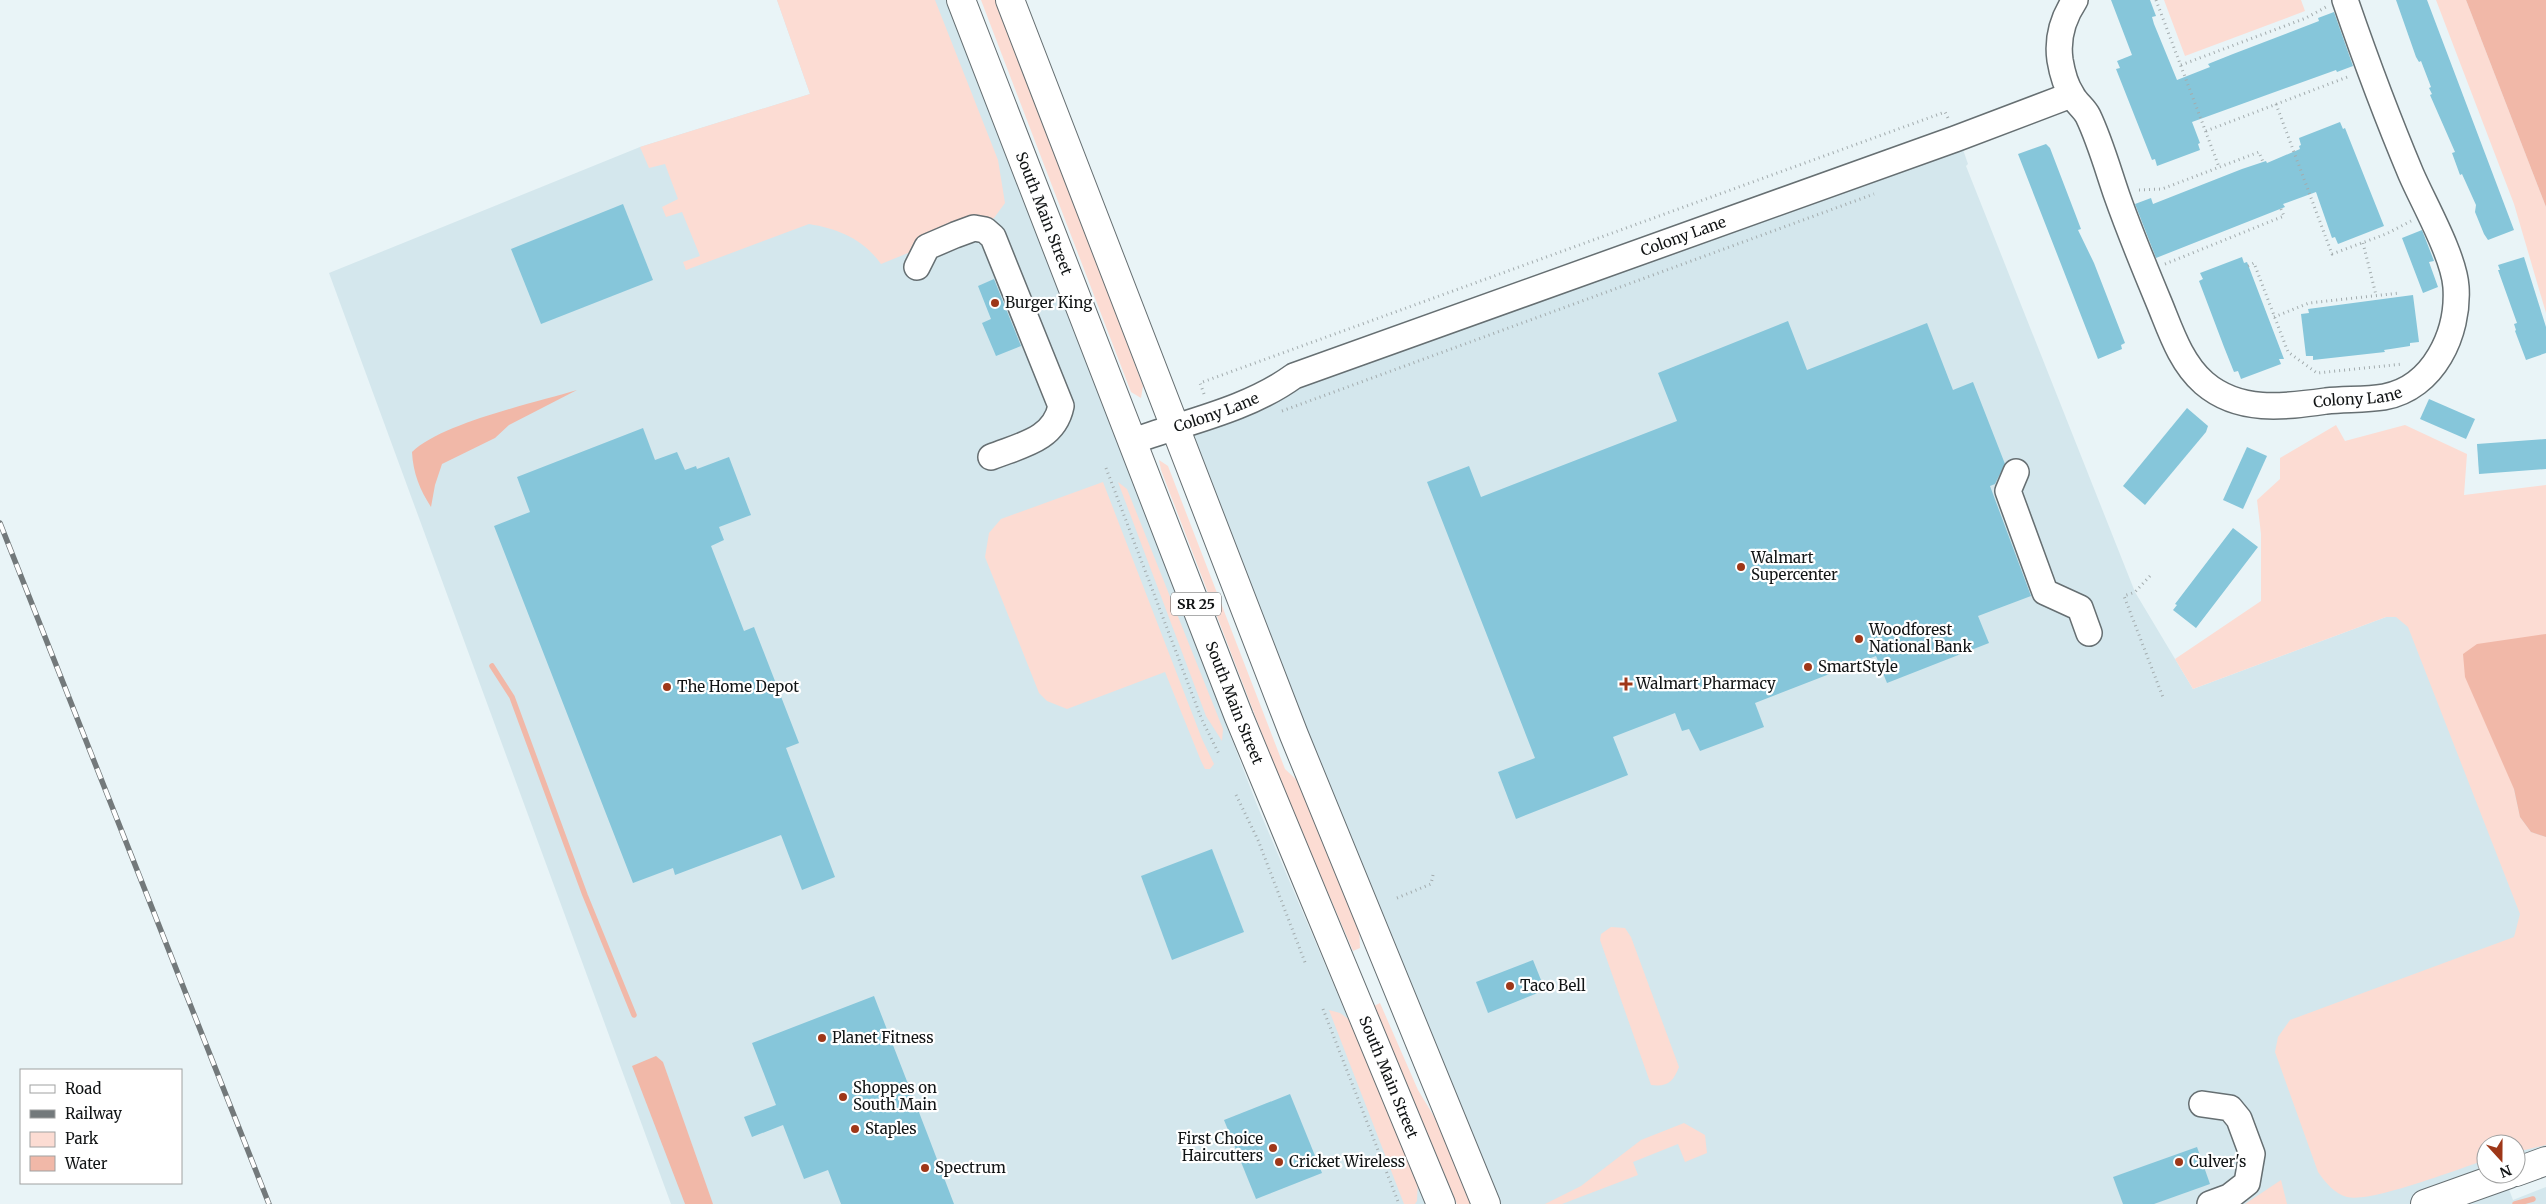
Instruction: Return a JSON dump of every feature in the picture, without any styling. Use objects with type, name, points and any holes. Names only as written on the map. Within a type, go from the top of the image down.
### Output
[{"type":"main road","name":"South Main Street","points":[[961,0],[1239,717],[1442,1204]]},
{"type":"main road","name":"SR 25","points":[[1010,0],[1302,753],[1486,1204]]},
{"type":"main road","points":[[2526,1169],[2546,1162]]},
{"type":"main road","points":[[2425,1204],[2481,1184]]},
{"type":"street","name":"Colony Lane","points":[[2075,0],[2066,17],[2059,46],[2064,77],[2071,95],[2087,114],[2176,342],[2191,368],[2216,392],[2231,400],[2248,405],[2271,406],[2383,397],[2406,389],[2430,370],[2446,345],[2453,324],[2456,301],[2454,271],[2428,213],[2370,68],[2340,2]]},
{"type":"street","name":"Colony Lane","points":[[1133,441],[1172,420],[1213,415],[1275,389],[1294,376],[1955,139],[2071,95]]},
{"type":"street","points":[[917,267],[927,248],[974,228],[986,230],[993,237],[1061,406],[1059,420],[1049,433],[991,457]]},
{"type":"street","points":[[2016,472],[2008,491],[2045,592],[2080,608],[2089,634]]},
{"type":"street","points":[[2202,1104],[2230,1108],[2239,1119],[2252,1154],[2246,1183],[2228,1198],[2210,1204]]},
{"type":"path","points":[[2156,0],[2219,167]]},
{"type":"path","points":[[2181,66],[2306,18],[2340,2]]},
{"type":"path","points":[[2206,131],[2370,68]]},
{"type":"path","points":[[2276,104],[2332,254],[2386,234],[2428,213]]},
{"type":"path","points":[[1204,394],[1200,383],[1945,112],[1948,120]]},
{"type":"path","points":[[2116,192],[2162,189],[2259,152],[2263,162]]},
{"type":"path","points":[[1279,412],[1879,192]]},
{"type":"path","points":[[2170,262],[2284,216],[2281,209]]},
{"type":"path","points":[[2363,243],[2376,294]]},
{"type":"path","points":[[2248,266],[2254,263],[2288,352],[2316,373],[2410,364],[2430,370]]},
{"type":"path","points":[[2274,317],[2309,303],[2376,294],[2400,293]]},
{"type":"path","points":[[1106,468],[1202,720],[1220,756]]},
{"type":"path","points":[[2150,576],[2135,592],[2124,596],[2164,700]]},
{"type":"path","points":[[1236,795],[1258,840],[1306,965]]},
{"type":"path","points":[[1397,898],[1431,884],[1433,875]]},
{"type":"path","points":[[1323,1009],[1399,1204]]},
{"type":"shaded area","points":[[777,0],[948,0],[1257,805],[1427,1204],[671,1204],[329,273],[640,147],[810,94]]},
{"type":"shaded area","points":[[1959,138],[1968,164],[1966,166],[2135,592],[2193,689],[2386,617],[2451,617],[2546,591],[2546,1161],[2526,1168],[2526,1134],[2476,1134],[2476,1184],[2507,1184],[2513,1200],[2546,1187],[2546,1204],[1486,1204],[1174,426]]},
{"type":"green space","points":[[777,0],[935,0],[998,160],[1005,203],[994,218],[881,264],[874,255],[850,236],[809,224],[686,270],[683,262],[700,256],[682,212],[666,217],[662,207],[678,199],[665,164],[649,168],[640,147],[810,94]]},
{"type":"green space","points":[[981,0],[998,0],[1143,386],[1141,398],[1131,392]]},
{"type":"green space","points":[[2164,0],[2301,0],[2305,11],[2185,56]]},
{"type":"green space","points":[[2436,0],[2466,0],[2546,207],[2546,313],[2514,204]]},
{"type":"green space","points":[[2336,425],[2345,441],[2405,425],[2467,454],[2464,495],[2546,485],[2546,634],[2544,635],[2514,789],[2520,817],[2531,832],[2546,837],[2546,1145],[2526,1150],[2526,1134],[2476,1134],[2476,1163],[2394,1190],[2359,1198],[2347,1197],[2338,1193],[2327,1184],[2318,1172],[2275,1052],[2278,1037],[2290,1020],[2514,937],[2520,914],[2408,627],[2396,617],[2386,617],[2193,689],[2175,659],[2261,601],[2261,534],[2257,500],[2280,479],[2280,458]]},
{"type":"green space","points":[[1159,460],[1168,466],[1285,769],[1302,785],[1359,925],[1360,948],[1353,951],[1282,786],[1161,470]]},
{"type":"green space","points":[[1103,482],[1202,739],[1214,764],[1210,769],[1205,769],[1201,761],[1165,672],[1067,709],[1047,701],[1039,693],[985,557],[989,533],[1001,519]]},
{"type":"green space","points":[[1118,482],[1127,489],[1223,729],[1222,741],[1206,716]]},
{"type":"green space","points":[[1611,927],[1625,928],[1631,937],[1679,1067],[1672,1080],[1666,1084],[1651,1085],[1600,940],[1601,934]]},
{"type":"green space","points":[[1380,1003],[1418,1090],[1447,1138],[1474,1204],[1457,1204],[1374,1006]]},
{"type":"green space","points":[[1329,1010],[1340,1013],[1354,1023],[1418,1178],[1417,1201],[1415,1204],[1404,1204]]},
{"type":"green space","points":[[1684,1123],[1705,1135],[1707,1153],[1685,1162],[1678,1144],[1633,1162],[1638,1175],[1562,1204],[1545,1204],[1581,1186],[1641,1140]]},
{"type":"green space","points":[[2281,1180],[2287,1204],[2245,1204]]},
{"type":"water","points":[[2466,0],[2546,0],[2546,207]]},
{"type":"water","points":[[577,390],[509,425],[495,438],[442,464],[435,485],[431,507],[418,481],[412,452],[444,432],[466,423]]},
{"type":"water","points":[[2546,634],[2546,837],[2531,832],[2520,817],[2514,789],[2465,677],[2463,654],[2477,644]]},
{"type":"water","points":[[656,1056],[663,1062],[713,1204],[685,1204],[632,1066]]},
{"type":"building","points":[[2111,0],[2150,0],[2156,16],[2152,17],[2154,24],[2177,80],[2210,67],[2208,64],[2319,21],[2318,18],[2334,12],[2353,66],[2337,72],[2336,70],[2192,122],[2200,143],[2198,144],[2200,150],[2157,166],[2155,159],[2152,160],[2116,69],[2120,68],[2117,61],[2132,55]]},
{"type":"building","points":[[2396,0],[2427,0],[2514,230],[2488,240],[2484,234],[2475,212],[2476,205],[2462,174],[2460,175],[2452,153],[2455,152],[2430,95],[2432,94],[2429,88],[2431,87],[2421,61],[2419,62],[2416,57]]},
{"type":"building","points":[[2340,122],[2343,129],[2345,128],[2384,226],[2338,244],[2335,237],[2332,238],[2316,192],[2283,204],[2285,207],[2156,258],[2135,204],[2151,198],[2153,204],[2242,169],[2266,161],[2267,163],[2300,149],[2299,138]]},
{"type":"building","points":[[2046,144],[2050,148],[2081,229],[2078,230],[2094,263],[2125,343],[2121,345],[2122,349],[2098,359],[2018,154]]},
{"type":"building","points":[[623,204],[653,280],[541,324],[511,249]]},
{"type":"building","points":[[2422,230],[2434,261],[2429,262],[2438,287],[2423,293],[2402,238]]},
{"type":"building","points":[[2242,257],[2244,263],[2247,262],[2284,359],[2279,359],[2281,364],[2241,379],[2238,371],[2234,372],[2199,281],[2203,279],[2200,273]]},
{"type":"building","points":[[2524,257],[2546,327],[2546,353],[2526,360],[2515,331],[2514,324],[2517,323],[2498,270],[2500,270],[2498,265]]},
{"type":"building","name":"Burger King","points":[[994,279],[1021,346],[996,356],[982,323],[991,319],[978,286]]},
{"type":"building","points":[[2413,295],[2419,342],[2410,343],[2410,346],[2384,350],[2385,352],[2313,360],[2313,356],[2306,356],[2301,314],[2309,313],[2308,309]]},
{"type":"building","name":"Walmart Supercenter","points":[[1788,321],[1807,370],[1927,323],[1953,390],[1973,382],[2005,464],[1995,484],[1990,486],[2031,596],[1978,616],[1989,643],[1887,683],[1876,656],[1755,703],[1764,727],[1700,751],[1689,729],[1682,731],[1675,713],[1613,737],[1628,775],[1516,819],[1498,772],[1535,758],[1427,482],[1469,466],[1481,497],[1677,421],[1658,373]]},
{"type":"building","points":[[2429,399],[2475,419],[2466,439],[2420,419]]},
{"type":"building","points":[[2187,408],[2208,426],[2206,432],[2145,505],[2123,486]]},
{"type":"building","name":"The Home Depot","points":[[643,428],[655,460],[677,452],[685,470],[696,466],[697,469],[729,457],[751,515],[719,527],[724,540],[711,546],[744,631],[754,627],[799,743],[786,748],[835,877],[802,890],[781,835],[675,875],[673,868],[633,883],[494,526],[530,512],[517,477]]},
{"type":"building","points":[[2546,439],[2546,469],[2479,474],[2477,444]]},
{"type":"building","points":[[2247,447],[2267,456],[2243,509],[2223,500]]},
{"type":"building","points":[[2233,528],[2258,547],[2196,628],[2173,610],[2177,605],[2175,604]]},
{"type":"building","points":[[1212,849],[1244,932],[1172,960],[1141,876]]},
{"type":"building","name":"Taco Bell","points":[[1533,960],[1545,990],[1488,1013],[1476,982]]},
{"type":"building","name":"Shoppes on South Main","points":[[874,996],[954,1204],[841,1204],[828,1170],[804,1179],[783,1125],[752,1137],[744,1117],[776,1105],[752,1043]]},
{"type":"building","points":[[1290,1094],[1322,1173],[1256,1199],[1224,1120]]},
{"type":"building","name":"Culver's","points":[[2197,1147],[2210,1184],[2154,1204],[2123,1204],[2113,1177]]},
{"type":"waterway","points":[[492,666],[512,697],[585,895],[634,1015]]},
{"type":"waterway","points":[[2515,1204],[2533,1199]]},
{"type":"railway","points":[[0,523],[269,1204]]},
{"type":"place","name":"Burger King","points":[[995,303]]},
{"type":"place","name":"Walmart Supercenter","points":[[1741,567]]},
{"type":"place","name":"Woodforest National Bank","points":[[1859,639]]},
{"type":"place","name":"SmartStyle","points":[[1808,667]]},
{"type":"place","name":"Walmart Pharmacy","points":[[1626,684]]},
{"type":"place","name":"The Home Depot","points":[[667,687]]},
{"type":"place","name":"Taco Bell","points":[[1510,986]]},
{"type":"place","name":"Planet Fitness","points":[[822,1038]]},
{"type":"place","name":"Shoppes on South Main","points":[[843,1097]]},
{"type":"place","name":"Staples","points":[[855,1129]]},
{"type":"place","name":"First Choice Haircutters","points":[[1273,1148]]},
{"type":"place","name":"Cricket Wireless","points":[[1279,1162]]},
{"type":"place","name":"Culver's","points":[[2179,1162]]},
{"type":"place","name":"Spectrum","points":[[925,1168]]}]
